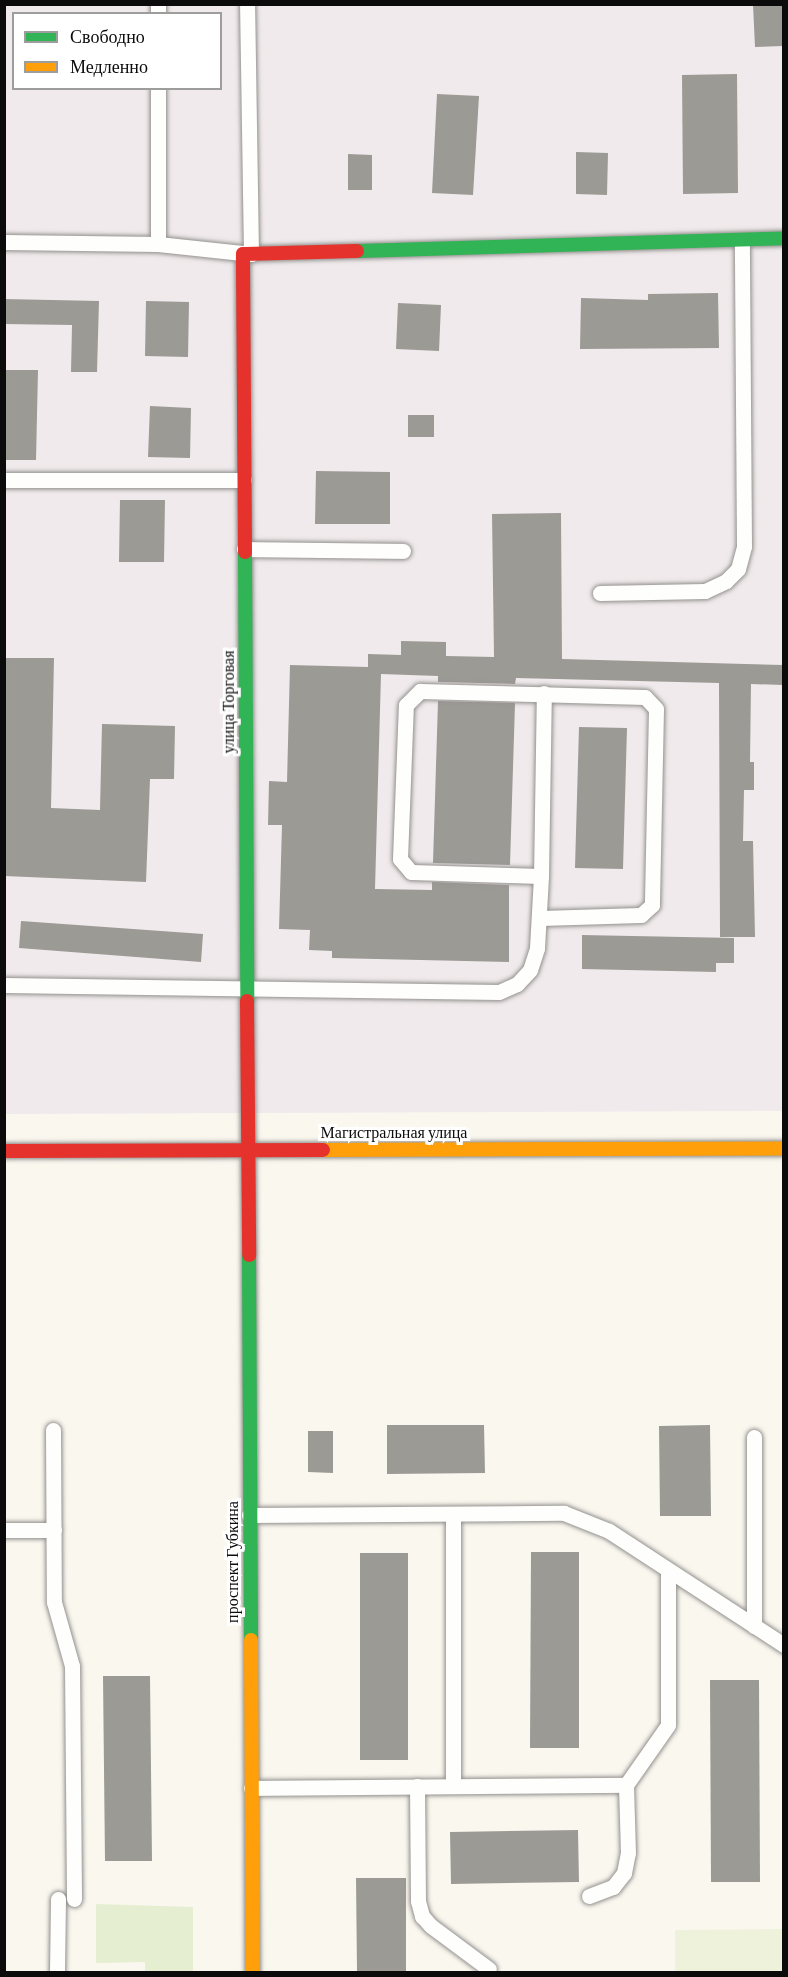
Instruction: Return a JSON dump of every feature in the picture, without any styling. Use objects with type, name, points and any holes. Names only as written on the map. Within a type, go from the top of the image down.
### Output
[{"type":"street","points":[[247,254],[783,238]]},
{"type":"street","name":"улица Торговая","points":[[247,254],[244,480],[247,1151]]},
{"type":"street","name":"Магистральная улица","points":[[4,1151],[783,1148]]},
{"type":"street","name":"проспект Губкина","points":[[247,1151],[253,1972]]},
{"type":"lane","points":[[4,242],[158,244],[247,254],[247,4]]},
{"type":"lane","points":[[158,90],[158,244]]},
{"type":"lane","points":[[600,593],[705,591],[726,581],[738,569],[744,546],[742,240]]},
{"type":"lane","points":[[4,480],[244,480]]},
{"type":"lane","points":[[244,549],[402,551]]},
{"type":"lane","points":[[540,918],[641,915],[652,905],[656,709],[645,697],[420,691],[406,705],[400,860],[411,872],[541,876]]},
{"type":"lane","points":[[4,985],[499,992],[518,984],[530,970],[540,918],[544,693]]},
{"type":"lane","points":[[53,1430],[54,1602],[72,1666],[66,1899],[57,1972]]},
{"type":"lane","points":[[754,1437],[754,1626]]},
{"type":"lane","points":[[249,1515],[564,1513],[609,1531],[783,1645]]},
{"type":"lane","points":[[453,1514],[453,1786]]},
{"type":"lane","points":[[4,1530],[54,1530]]},
{"type":"lane","points":[[589,1896],[612,1887],[624,1873],[628,1853],[626,1785],[668,1725],[668,1570]]},
{"type":"lane","points":[[251,1788],[626,1785]]},
{"type":"lane","points":[[417,1786],[418,1901],[423,1916],[431,1926],[489,1969]]},
{"type":"shaded area","points":[[4,5],[783,5],[783,1111],[5,1114]]},
{"type":"green space","points":[[96,1904],[193,1907],[193,1972],[145,1972],[145,1962],[96,1963]]},
{"type":"green space","points":[[783,1929],[783,1972],[675,1972],[675,1930]]},
{"type":"building","points":[[753,4],[783,4],[783,46],[755,47]]},
{"type":"building","points":[[737,74],[738,193],[683,194],[682,75]]},
{"type":"building","points":[[437,94],[479,96],[473,195],[432,193]]},
{"type":"building","points":[[576,152],[608,153],[607,195],[576,194]]},
{"type":"building","points":[[348,154],[372,155],[372,190],[348,190]]},
{"type":"building","points":[[718,293],[719,348],[580,349],[581,298],[648,300],[648,294]]},
{"type":"building","points":[[4,299],[99,301],[97,372],[71,372],[72,325],[4,324]]},
{"type":"building","points":[[146,301],[189,302],[188,357],[145,356]]},
{"type":"building","points":[[398,303],[441,305],[439,351],[396,349]]},
{"type":"building","points":[[4,370],[38,370],[36,460],[4,460]]},
{"type":"building","points":[[150,406],[191,408],[190,458],[148,457]]},
{"type":"building","points":[[408,415],[434,415],[434,437],[408,437]]},
{"type":"building","points":[[316,471],[390,472],[390,524],[315,524]]},
{"type":"building","points":[[120,500],[165,500],[164,562],[119,562]]},
{"type":"building","points":[[561,513],[562,659],[783,665],[783,685],[751,684],[750,762],[754,762],[754,790],[744,790],[743,841],[753,841],[755,937],[720,937],[719,683],[516,678],[515,684],[438,682],[438,676],[381,674],[375,889],[432,890],[432,882],[509,885],[509,962],[332,958],[332,951],[309,950],[310,930],[279,929],[282,825],[268,825],[269,781],[287,782],[290,665],[368,667],[368,654],[401,655],[401,641],[446,642],[446,656],[494,657],[492,514]]},
{"type":"building","points":[[4,658],[54,658],[51,808],[100,810],[102,724],[175,726],[174,779],[150,779],[146,882],[4,876]]},
{"type":"building","points":[[438,701],[515,703],[510,865],[433,863]]},
{"type":"building","points":[[579,727],[627,728],[623,869],[575,868]]},
{"type":"building","points":[[21,921],[203,934],[201,962],[19,948]]},
{"type":"building","points":[[582,935],[734,938],[734,963],[716,963],[716,972],[582,969]]},
{"type":"building","points":[[387,1425],[484,1425],[485,1473],[387,1474]]},
{"type":"building","points":[[710,1425],[711,1516],[660,1516],[659,1426]]},
{"type":"building","points":[[308,1431],[333,1431],[333,1473],[308,1472]]},
{"type":"building","points":[[531,1552],[579,1552],[579,1748],[530,1748]]},
{"type":"building","points":[[360,1553],[408,1553],[408,1760],[360,1760]]},
{"type":"building","points":[[103,1676],[150,1676],[152,1861],[105,1861]]},
{"type":"building","points":[[710,1680],[759,1680],[760,1882],[711,1882]]},
{"type":"building","points":[[578,1830],[579,1882],[451,1884],[450,1832]]},
{"type":"building","points":[[356,1878],[406,1878],[406,1972],[357,1972]]},
{"type":"traffic: fast","points":[[357,251],[784,238]]},
{"type":"traffic: fast","points":[[245,552],[247,1001]]},
{"type":"traffic: fast","points":[[249,1255],[251,1640]]},
{"type":"traffic: slow","points":[[323,1150],[784,1148]]},
{"type":"traffic: slow","points":[[251,1640],[253,1972]]},
{"type":"traffic: jam","points":[[245,552],[243,254],[357,251]]},
{"type":"traffic: jam","points":[[247,1001],[249,1255]]},
{"type":"traffic: jam","points":[[4,1151],[323,1150]]}]
